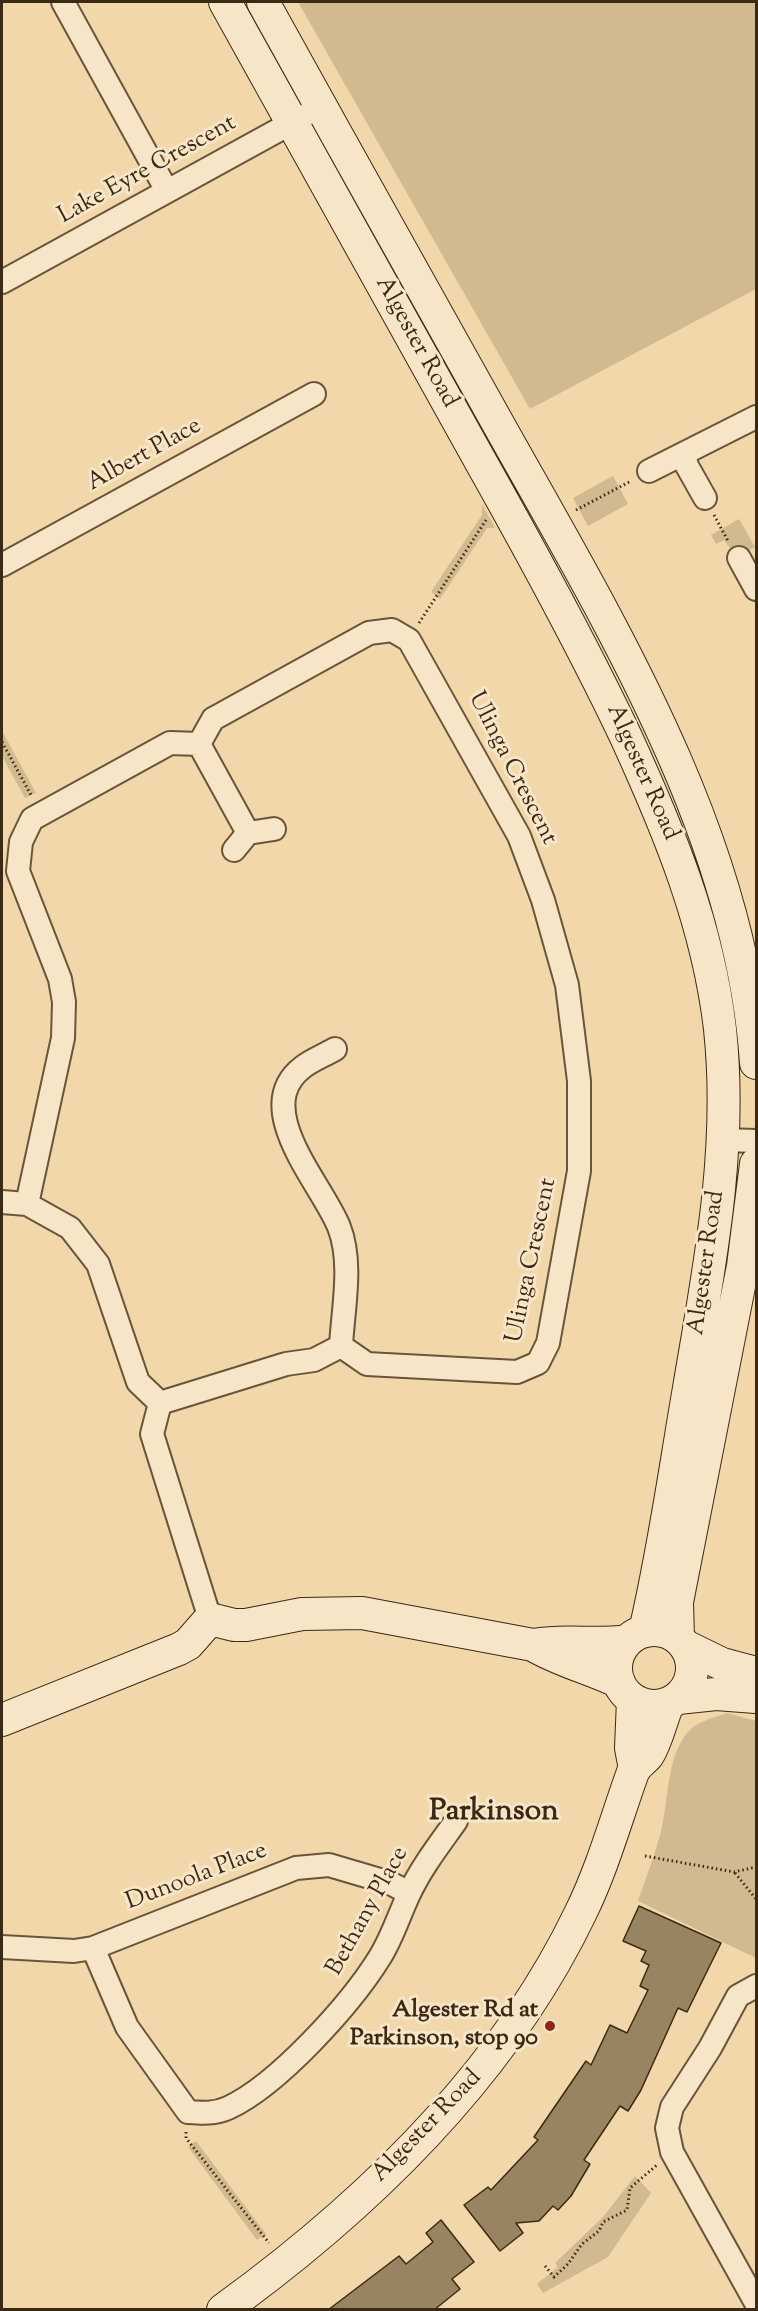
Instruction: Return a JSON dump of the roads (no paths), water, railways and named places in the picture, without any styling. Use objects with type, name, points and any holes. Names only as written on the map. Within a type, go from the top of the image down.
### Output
[{"type":"main road","name":"Algester Road","points":[[225,2],[549,586],[607,698],[654,798],[697,911],[714,987],[724,1087],[724,1140],[708,1272],[657,1580],[636,1636]]},
{"type":"main road","name":"Algester Road","points":[[263,2],[629,663],[702,825],[721,877],[745,975],[756,1063]]},
{"type":"main road","name":"Algester Road","points":[[681,1642],[677,1602],[743,1266],[756,1164]]},
{"type":"main road","points":[[2,1720],[179,1649],[188,1644],[210,1619],[234,1625],[246,1625],[302,1614],[362,1613],[533,1645],[557,1659],[595,1671],[655,1706],[716,1694],[756,1697]]},
{"type":"main road","points":[[533,1645],[558,1640],[609,1644],[662,1631],[722,1664],[756,1673]]},
{"type":"main road","points":[[626,1691],[617,1659],[636,1636]]},
{"type":"main road","points":[[673,1701],[691,1678],[692,1667],[681,1642]]},
{"type":"main road","name":"Algester Road","points":[[626,1691],[635,1768]]},
{"type":"main road","name":"Algester Road","points":[[223,2310],[355,2203],[445,2115],[508,2038],[581,1912],[613,1834],[635,1768],[648,1754],[673,1701]]},
{"type":"street","points":[[63,2],[167,191]]},
{"type":"street","name":"Lake Eyre Crescent","points":[[2,282],[321,106]]},
{"type":"street","name":"Albert Place","points":[[2,565],[314,394]]},
{"type":"street","points":[[649,471],[756,417]]},
{"type":"street","points":[[684,455],[687,466],[705,498]]},
{"type":"street","points":[[738,558],[756,589]]},
{"type":"street","name":"Ulinga Crescent","points":[[199,744],[213,719],[369,633],[392,630],[409,640],[519,836],[543,900],[567,985],[579,1081],[579,1171],[548,1343],[538,1364],[517,1372],[367,1364],[341,1346]]},
{"type":"street","points":[[27,1204],[63,1026],[64,1002],[60,979],[18,872],[21,842],[32,819],[170,743],[199,744],[241,842],[274,829]]},
{"type":"street","points":[[160,1403],[286,1364],[314,1360],[341,1346],[346,1260],[339,1227],[293,1142],[282,1112],[286,1087],[296,1074],[302,1068],[335,1049]]},
{"type":"street","points":[[724,1140],[756,1141]]},
{"type":"street","points":[[2,1202],[27,1204],[70,1228],[98,1264],[138,1382],[160,1403]]},
{"type":"street","points":[[160,1403],[152,1434],[210,1619]]},
{"type":"street","name":"Bethany Place","points":[[93,1948],[127,2027],[188,2112],[206,2114],[228,2108],[258,2090],[351,2000],[381,1955],[409,1893],[427,1861],[456,1821]]},
{"type":"street","name":"Dunoola Place","points":[[2,1947],[74,1951],[93,1948],[296,1868],[329,1865],[390,1883],[409,1893]]},
{"type":"street","points":[[756,1986],[743,1991],[738,1996],[710,2048],[672,2108],[667,2128],[672,2152],[756,2303]]},
{"type":"place","name":"Algester Rd at Parkinson, stop 90","points":[[550,2026]]},
{"type":"district","name":"Parkinson","points":[[494,1814]]}]
